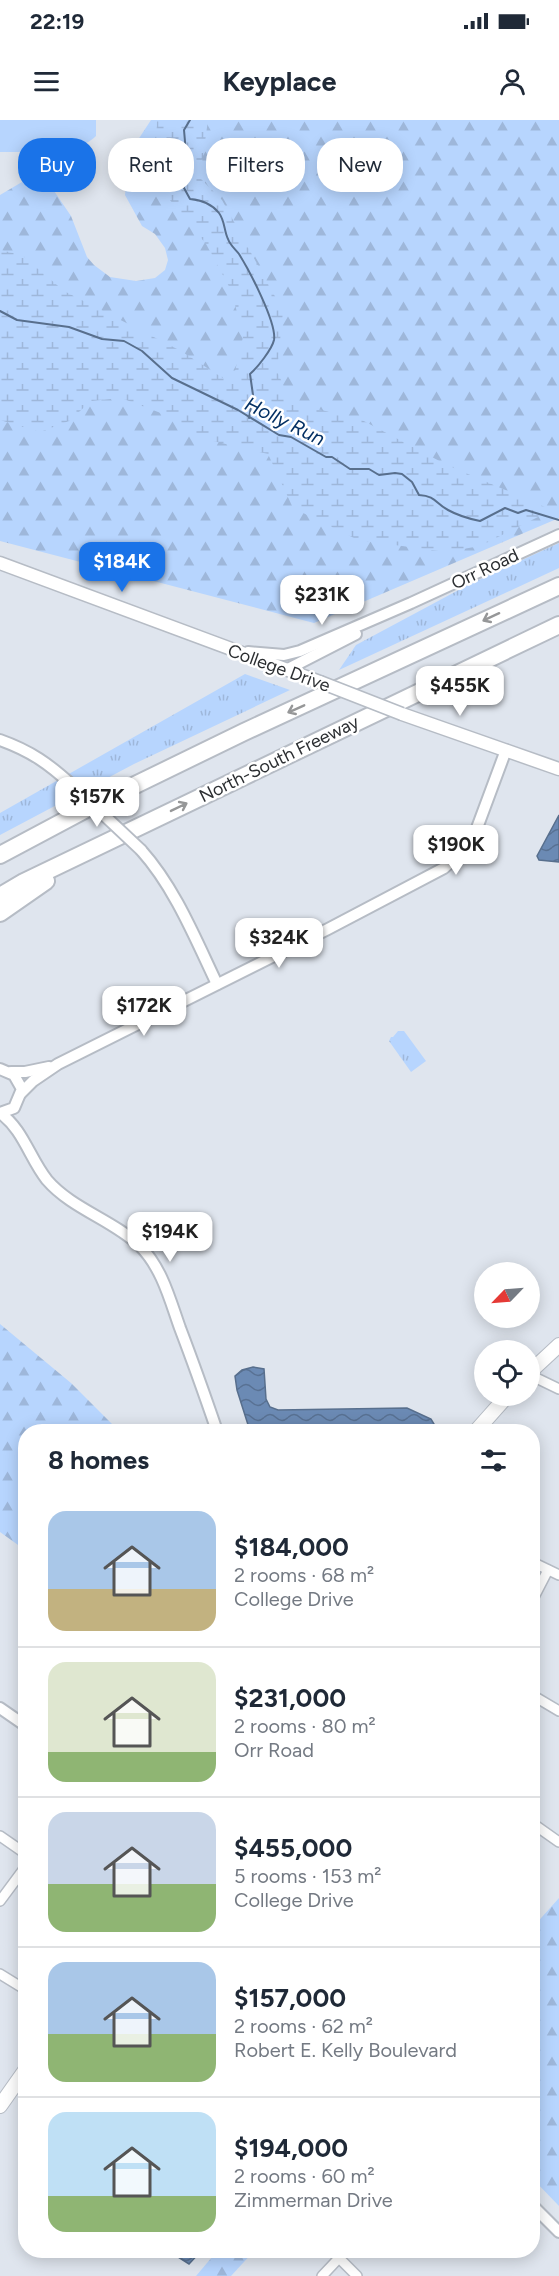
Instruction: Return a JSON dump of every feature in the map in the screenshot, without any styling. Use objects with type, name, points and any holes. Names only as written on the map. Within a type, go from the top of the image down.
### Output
[{"type":"highway","name":"North-South Freeway","points":[[2,853],[244,732],[559,586]]},
{"type":"highway","name":"North-South Freeway","points":[[0,896],[559,625]]},
{"type":"highway","points":[[0,913],[89,851]]},
{"type":"main road","name":"College Drive","points":[[0,563],[402,714],[559,769]]},
{"type":"main road","points":[[540,1364],[559,1345]]},
{"type":"main road","points":[[482,1424],[498,1406]]},
{"type":"main road","points":[[0,2104],[18,2080]]},
{"type":"street","name":"Orr Road","points":[[233,651],[273,655],[292,654],[411,603],[559,535]]},
{"type":"street","name":"Orr Road","points":[[286,670],[411,603]]},
{"type":"street","points":[[0,740],[30,752],[49,764],[141,850],[158,869],[174,896],[217,984]]},
{"type":"street","points":[[0,1113],[12,1110],[33,1082],[58,1064],[444,868],[462,851],[477,828],[506,750]]},
{"type":"street","points":[[5,1071],[25,1072],[58,1064]]},
{"type":"street","points":[[5,1071],[20,1082],[19,1124],[30,1153]]},
{"type":"street","points":[[0,1113],[11,1122],[42,1173],[56,1188],[119,1230],[142,1248],[152,1260],[166,1288],[215,1424]]},
{"type":"street","points":[[540,1379],[559,1389]]},
{"type":"street","points":[[540,1566],[559,1575]]},
{"type":"street","points":[[540,1586],[548,1570]]},
{"type":"street","points":[[540,1700],[559,1711]]},
{"type":"street","points":[[0,1708],[18,1720]]},
{"type":"street","points":[[540,1831],[559,1842]]},
{"type":"street","points":[[0,1836],[18,1848]]},
{"type":"street","points":[[0,1901],[18,1877]]},
{"type":"street","points":[[0,1974],[18,1985]]},
{"type":"street","points":[[540,2213],[559,2232]]},
{"type":"street","points":[[322,2276],[339,2258],[357,2276]]},
{"type":"green space","points":[[0,120],[96,120],[96,136],[93,138],[18,138],[18,152],[0,152]]},
{"type":"green space","points":[[151,120],[559,120],[559,518],[314,623],[0,541],[0,195],[18,184],[18,192],[55,192],[71,216],[87,257],[94,265],[110,277],[136,281],[155,278],[165,270],[168,260],[165,248],[155,234],[142,226],[125,192],[194,192],[194,138],[139,138]]},
{"type":"green space","points":[[157,120],[208,120],[200,178],[206,184],[206,192],[214,192],[222,200],[283,311],[277,371],[291,403],[360,419],[447,465],[552,510],[480,546],[446,552],[358,540],[293,508],[268,454],[188,435],[166,415],[121,398],[91,401],[69,421],[40,432],[0,420],[0,250],[22,255],[64,291],[181,351],[232,384],[243,337],[232,292],[206,244],[165,192],[194,192],[194,138],[156,138]]},
{"type":"green space","points":[[559,543],[559,568],[339,670],[356,645],[468,585]]},
{"type":"green space","points":[[245,674],[290,690],[134,764],[0,835],[0,813]]},
{"type":"green space","points":[[398,1031],[404,1031],[426,1061],[411,1072],[389,1041]]},
{"type":"green space","points":[[0,1324],[71,1383],[112,1424],[18,1424],[18,1545],[0,1532]]},
{"type":"green space","points":[[559,1898],[559,2206],[540,2186],[540,1919]]},
{"type":"green space","points":[[211,2258],[248,2258],[231,2276],[196,2276]]},
{"type":"water","points":[[559,815],[559,862],[539,860],[537,856]]},
{"type":"water","points":[[253,1367],[264,1369],[266,1399],[270,1407],[278,1410],[407,1408],[431,1419],[434,1424],[248,1424],[235,1376],[242,1370]]},
{"type":"water","points":[[180,2258],[195,2258],[189,2264]]},
{"type":"waterway","points":[[190,120],[184,130],[186,153],[184,188],[190,199],[210,205],[221,216],[229,241],[239,254],[261,297],[274,332],[271,348],[250,374],[253,395],[249,418]]},
{"type":"waterway","name":"Holly Run","points":[[0,311],[17,320],[69,327],[102,339],[124,341],[142,351],[172,378],[238,410],[279,435],[291,437],[326,457],[332,457],[350,469],[369,469],[379,475],[402,474],[412,482],[419,495],[432,498],[459,515],[480,521],[505,508],[518,513],[526,510],[559,520]]}]
